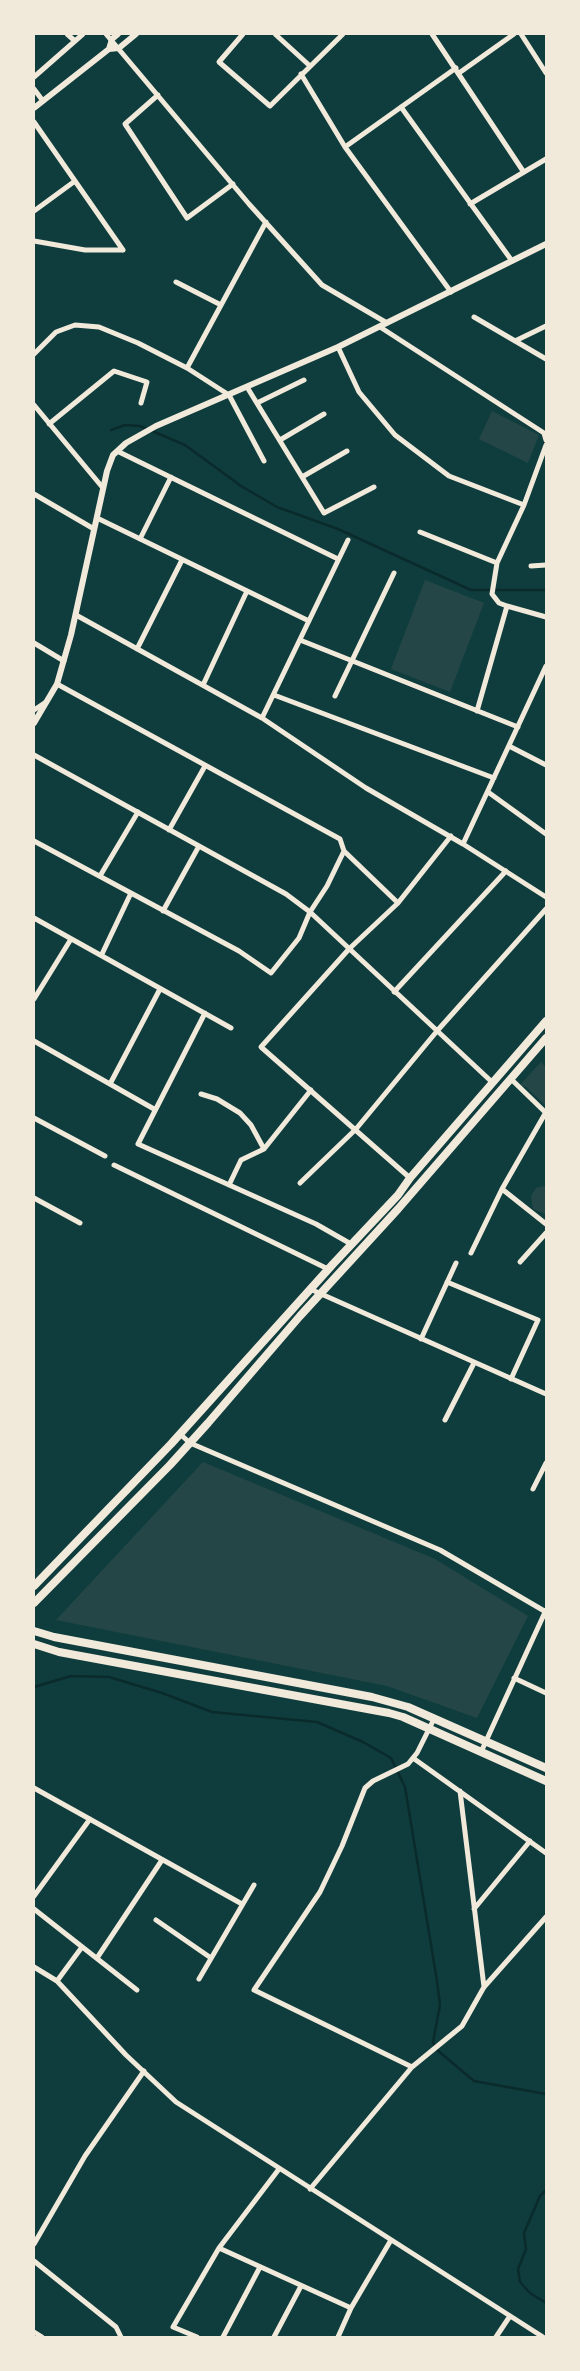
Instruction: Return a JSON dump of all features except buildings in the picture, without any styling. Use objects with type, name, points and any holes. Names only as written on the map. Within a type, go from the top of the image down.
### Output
[{"type":"main road","points":[[34,1586],[180,1434],[328,1269],[398,1195],[410,1178],[546,1021]]},
{"type":"main road","points":[[34,1603],[190,1443],[398,1209],[546,1038]]},
{"type":"main road","points":[[34,1630],[54,1637],[372,1697],[408,1707],[546,1768]]},
{"type":"main road","points":[[34,1644],[59,1652],[390,1713],[546,1781]]},
{"type":"street","points":[[67,34],[75,41]]},
{"type":"street","points":[[34,76],[83,34]]},
{"type":"street","points":[[106,34],[233,184],[322,285],[387,323]]},
{"type":"street","points":[[109,49],[112,40],[118,34]]},
{"type":"street","points":[[34,108],[109,49],[119,48],[136,34]]},
{"type":"street","points":[[243,34],[219,62],[270,106],[300,74],[343,34]]},
{"type":"street","points":[[275,34],[310,66]]},
{"type":"street","points":[[432,34],[460,73],[522,171]]},
{"type":"street","points":[[460,73],[514,34]]},
{"type":"street","points":[[521,34],[546,73]]},
{"type":"street","points":[[345,147],[456,68]]},
{"type":"street","points":[[300,74],[345,147],[451,292]]},
{"type":"street","points":[[34,89],[43,101]]},
{"type":"street","points":[[158,95],[125,124],[187,218],[233,184]]},
{"type":"street","points":[[401,107],[512,261]]},
{"type":"street","points":[[34,122],[123,250],[85,250],[34,241]]},
{"type":"street","points":[[470,204],[522,171],[546,159]]},
{"type":"street","points":[[34,211],[74,181]]},
{"type":"street","points":[[187,368],[266,222]]},
{"type":"street","points":[[34,723],[57,684],[76,615],[107,471],[113,455],[117,451],[126,443],[156,426],[338,347],[546,244]]},
{"type":"street","points":[[176,282],[221,305]]},
{"type":"street","points":[[474,317],[546,359]]},
{"type":"street","points":[[34,354],[56,332],[75,325],[99,327],[138,342],[187,368],[229,395],[264,461]]},
{"type":"street","points":[[515,341],[546,326]]},
{"type":"street","points":[[380,327],[544,433],[546,440]]},
{"type":"street","points":[[338,347],[359,392],[395,435],[449,476],[524,505]]},
{"type":"street","points":[[50,424],[114,371],[147,382],[141,403]]},
{"type":"street","points":[[257,403],[304,380]]},
{"type":"street","points":[[247,387],[324,513],[374,487]]},
{"type":"street","points":[[34,405],[103,488]]},
{"type":"street","points":[[280,440],[324,414]]},
{"type":"street","points":[[546,444],[524,505],[497,563],[492,594],[499,603],[546,617]]},
{"type":"street","points":[[117,451],[338,559]]},
{"type":"street","points":[[302,477],[347,451]]},
{"type":"street","points":[[140,539],[172,477]]},
{"type":"street","points":[[34,494],[94,529]]},
{"type":"street","points":[[96,518],[309,621]]},
{"type":"street","points":[[420,532],[497,563]]},
{"type":"street","points":[[262,718],[348,540]]},
{"type":"street","points":[[137,649],[182,560]]},
{"type":"street","points":[[531,566],[546,565]]},
{"type":"street","points":[[335,696],[394,573]]},
{"type":"street","points":[[203,685],[247,591]]},
{"type":"street","points":[[477,711],[507,606]]},
{"type":"street","points":[[76,615],[262,718],[366,788],[451,836],[546,897]]},
{"type":"street","points":[[300,640],[518,727]]},
{"type":"street","points":[[34,644],[64,661]]},
{"type":"street","points":[[463,844],[518,727],[543,679],[546,666]]},
{"type":"street","points":[[57,684],[340,839],[344,851],[398,903]]},
{"type":"street","points":[[274,694],[494,778]]},
{"type":"street","points":[[34,710],[46,702]]},
{"type":"street","points":[[509,746],[546,765]]},
{"type":"street","points":[[34,755],[286,894],[310,912],[493,1082]]},
{"type":"street","points":[[169,830],[205,766]]},
{"type":"street","points":[[488,792],[546,834]]},
{"type":"street","points":[[100,876],[138,812]]},
{"type":"street","points":[[410,1178],[261,1047],[349,950],[398,903],[451,836]]},
{"type":"street","points":[[34,840],[239,951],[271,973],[299,938],[310,912],[327,886],[344,851]]},
{"type":"street","points":[[163,910],[198,846]]},
{"type":"street","points":[[394,992],[506,871]]},
{"type":"street","points":[[102,954],[131,893]]},
{"type":"street","points":[[300,1183],[356,1129],[437,1031],[546,909]]},
{"type":"street","points":[[34,918],[70,939],[102,954],[231,1028]]},
{"type":"street","points":[[34,999],[70,939]]},
{"type":"street","points":[[110,1084],[160,989]]},
{"type":"street","points":[[205,1013],[154,1109],[138,1144],[316,1224],[351,1244]]},
{"type":"street","points":[[34,1041],[154,1109]]},
{"type":"street","points":[[471,1252],[502,1189],[546,1113],[511,1079]]},
{"type":"street","points":[[229,1185],[241,1160],[264,1149],[311,1090]]},
{"type":"street","points":[[201,1094],[217,1099],[240,1113],[252,1125],[264,1149]]},
{"type":"street","points":[[34,1118],[105,1156]]},
{"type":"street","points":[[114,1165],[328,1269]]},
{"type":"street","points":[[502,1189],[546,1224]]},
{"type":"street","points":[[34,1198],[80,1223]]},
{"type":"street","points":[[520,1262],[546,1233]]},
{"type":"street","points":[[421,1339],[456,1263]]},
{"type":"street","points":[[447,1282],[538,1320],[511,1379]]},
{"type":"street","points":[[310,1289],[546,1394]]},
{"type":"street","points":[[446,1420],[474,1363]]},
{"type":"street","points":[[180,1434],[190,1443],[440,1550],[545,1611],[481,1752]]},
{"type":"street","points":[[533,1489],[546,1463]]},
{"type":"street","points":[[514,1678],[546,1693]]},
{"type":"street","points":[[412,2067],[254,1990],[320,1892],[342,1846],[365,1788],[372,1781],[408,1764],[434,1719]]},
{"type":"street","points":[[413,1758],[546,1852]]},
{"type":"street","points":[[34,1788],[242,1904]]},
{"type":"street","points":[[460,1791],[484,1987]]},
{"type":"street","points":[[34,1896],[90,1820]]},
{"type":"street","points":[[474,1910],[530,1841]]},
{"type":"street","points":[[97,1958],[162,1860]]},
{"type":"street","points":[[199,1979],[254,1885]]},
{"type":"street","points":[[34,1909],[137,1990]]},
{"type":"street","points":[[310,2189],[412,2067],[462,2026],[484,1987],[546,1917]]},
{"type":"street","points":[[156,1920],[211,1958]]},
{"type":"street","points":[[57,1981],[82,1947]]},
{"type":"street","points":[[34,1967],[57,1981],[144,2072],[176,2102],[543,2337]]},
{"type":"street","points":[[34,2244],[85,2156],[144,2072]]},
{"type":"street","points":[[197,2337],[173,2327],[219,2248],[278,2169]]},
{"type":"street","points":[[338,2337],[350,2308],[390,2240]]},
{"type":"street","points":[[219,2248],[350,2308]]},
{"type":"street","points":[[34,2261],[116,2327],[121,2337]]},
{"type":"street","points":[[223,2337],[260,2267]]},
{"type":"street","points":[[274,2337],[301,2286]]},
{"type":"street","points":[[496,2337],[510,2316]]},
{"type":"street","points":[[34,2332],[42,2337]]},
{"type":"shaded area","points":[[492,411],[539,435],[528,463],[479,439]]},
{"type":"shaded area","points":[[425,580],[484,603],[450,692],[391,669]]},
{"type":"shaded area","points":[[541,1062],[546,1067],[546,1106],[526,1087],[520,1085]]},
{"type":"shaded area","points":[[546,1187],[546,1214],[533,1209],[531,1196],[536,1188]]},
{"type":"shaded area","points":[[203,1462],[435,1559],[528,1616],[477,1718],[387,1686],[56,1620]]},
{"type":"waterway","points":[[111,430],[125,425],[140,426],[147,429]]},
{"type":"waterway","points":[[152,431],[185,445],[241,486],[277,507],[338,529],[471,590],[546,590]]},
{"type":"waterway","points":[[34,1687],[71,1676],[109,1677],[162,1693],[212,1712],[317,1722],[363,1742],[391,1758],[405,1787],[437,1981],[440,2005],[433,2042],[436,2049],[474,2081],[546,2094]]},
{"type":"waterway","points":[[546,2190],[540,2196],[524,2233],[526,2249],[518,2269],[520,2282],[530,2293],[546,2303]]}]
